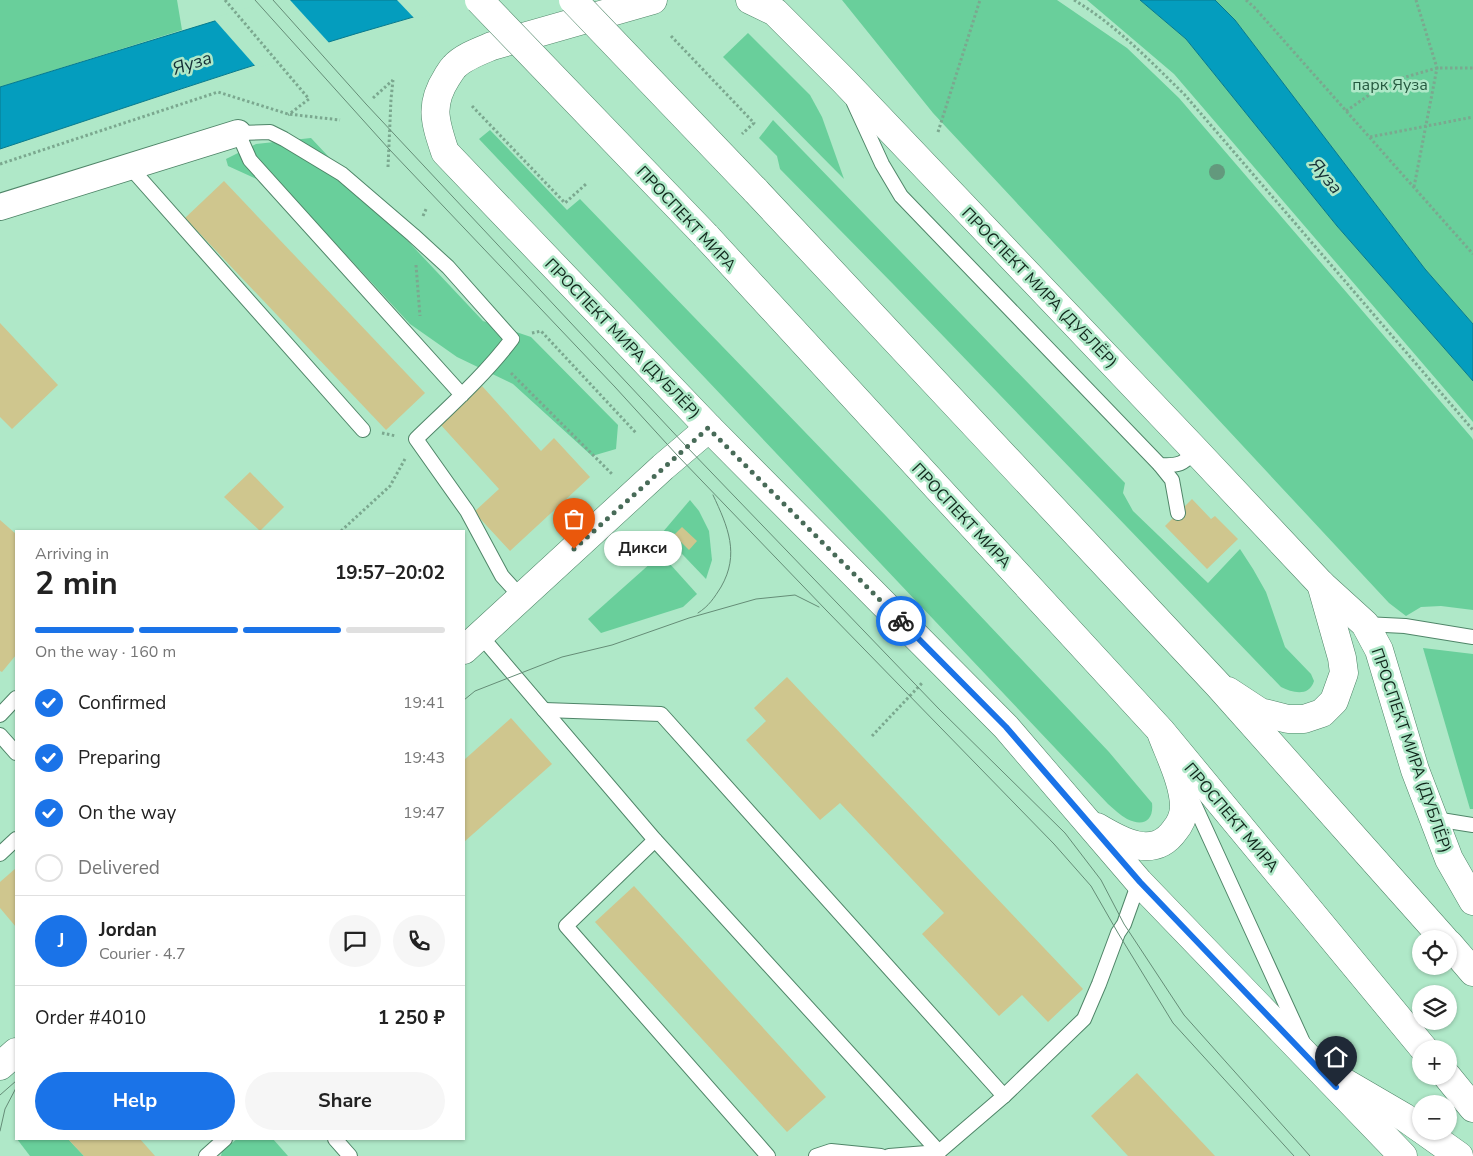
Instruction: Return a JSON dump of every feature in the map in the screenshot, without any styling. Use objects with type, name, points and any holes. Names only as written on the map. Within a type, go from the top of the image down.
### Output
[{"type":"main road","name":"ПРОСПЕКТ МИРА","points":[[480,0],[706,236],[1161,731],[1417,1040]]},
{"type":"main road","points":[[573,0],[755,190],[1219,686],[1436,930]]},
{"type":"main road","name":"ПРОСПЕКТ МИРА (ДУБЛЁР)","points":[[653,0],[492,46],[454,66],[442,85],[435,106],[436,127],[445,152],[708,428],[1006,727],[1140,882],[1403,1156]]},
{"type":"main road","name":"ПРОСПЕКТ МИРА (ДУБЛЁР)","points":[[750,0],[776,12],[1321,584],[1365,624],[1379,650],[1415,770],[1449,859],[1473,901]]},
{"type":"main road","points":[[472,643],[708,428]]},
{"type":"main road","name":"ПРОСПЕКТ МИРА (ДУБЛЁР)","points":[[1219,686],[1260,712],[1288,719],[1304,719],[1322,714],[1334,701],[1344,673],[1342,658],[1321,584]]},
{"type":"main road","name":"ПРОСПЕКТ МИРА (ДУБЛЁР)","points":[[1074,807],[1097,828],[1124,841],[1144,847],[1160,844],[1172,835],[1180,823],[1184,809],[1180,784],[1161,731]]},
{"type":"main road","points":[[1457,953],[1472,970]]},
{"type":"main road","points":[[0,1066],[15,1053]]},
{"type":"main road","points":[[1313,1064],[1412,1122]]},
{"type":"main road","points":[[1454,1085],[1473,1108]]},
{"type":"main road","points":[[1437,1140],[1459,1156]]},
{"type":"street","points":[[0,207],[238,133]]},
{"type":"lane","points":[[844,82],[882,164],[901,196],[1160,465],[1172,480],[1178,513]]},
{"type":"lane","points":[[462,395],[250,160],[238,133],[270,132],[342,174],[448,267],[512,339],[497,359],[462,395],[416,439],[467,511],[502,576],[521,597]]},
{"type":"lane","points":[[129,166],[362,430]]},
{"type":"lane","points":[[1160,465],[1172,466],[1183,463],[1196,451]]},
{"type":"lane","points":[[1365,624],[1405,626],[1473,637]]},
{"type":"lane","points":[[472,643],[544,710],[655,840],[936,1154]]},
{"type":"lane","points":[[0,715],[15,699]]},
{"type":"lane","points":[[544,710],[662,714],[1004,1096]]},
{"type":"lane","points":[[1161,731],[1313,1064]]},
{"type":"lane","points":[[0,735],[15,752]]},
{"type":"lane","points":[[1435,819],[1473,825]]},
{"type":"lane","points":[[0,854],[15,840]]},
{"type":"lane","points":[[655,840],[566,926],[768,1156]]},
{"type":"lane","points":[[889,1156],[936,1154],[1004,1096],[1084,1019],[1140,882]]},
{"type":"lane","points":[[206,1156],[224,1140]]},
{"type":"lane","points":[[336,1140],[350,1156]]},
{"type":"lane","points":[[816,1156],[831,1151],[880,1156]]},
{"type":"path","points":[[225,0],[309,99],[288,114]]},
{"type":"path","points":[[938,132],[980,0]]},
{"type":"path","points":[[1074,0],[1133,44],[1184,94],[1473,430]]},
{"type":"path","points":[[1246,0],[1473,254]]},
{"type":"path","points":[[1414,187],[1437,68],[1416,0]]},
{"type":"path","points":[[671,36],[754,123],[742,134]]},
{"type":"path","points":[[1346,111],[1388,82],[1437,68],[1473,68]]},
{"type":"path","points":[[373,98],[393,80],[388,167]]},
{"type":"path","points":[[0,164],[218,92],[288,114],[340,120]]},
{"type":"path","points":[[472,106],[565,203],[586,184]]},
{"type":"path","points":[[1369,137],[1473,117]]},
{"type":"path","points":[[413,235],[422,352]]},
{"type":"path","points":[[541,331],[637,434]]},
{"type":"path","points":[[497,359],[612,475]]},
{"type":"path","points":[[342,530],[390,486],[416,439],[362,430]]},
{"type":"path","points":[[872,736],[924,681]]},
{"type":"green space","points":[[0,0],[177,0],[182,30],[0,87]]},
{"type":"green space","points":[[842,0],[1057,0],[1127,48],[1179,98],[1472,438],[1473,610],[1441,606],[1421,607],[1406,616],[1389,603],[933,113]]},
{"type":"green space","points":[[1087,0],[1140,0],[1186,39],[1337,226],[1473,381],[1473,422],[1174,74]]},
{"type":"green space","name":"парк Яуза","points":[[1215,0],[1473,0],[1473,324],[1425,269],[1235,20]]},
{"type":"green space","points":[[748,33],[810,95],[822,117],[844,179],[723,57]]},
{"type":"green space","points":[[773,120],[1125,483],[1123,493],[1133,511],[1208,583],[1240,549],[1266,592],[1285,647],[1311,674],[1314,681],[1308,690],[1305,692],[1295,692],[1281,687],[780,169],[777,156],[759,138]]},
{"type":"green space","points":[[490,130],[567,210],[580,199],[886,516],[1109,752],[1152,803],[1151,814],[1146,821],[1138,822],[1127,819],[1108,804],[479,139]]},
{"type":"green space","points":[[311,138],[483,321],[531,337],[618,425],[616,449],[592,456],[513,384],[457,357],[410,324],[290,194],[228,166],[226,159],[256,144]]},
{"type":"green space","points":[[690,500],[699,511],[709,531],[712,560],[706,579],[662,533]]},
{"type":"green space","points":[[661,554],[697,594],[683,607],[601,633],[588,619]]},
{"type":"green space","points":[[1423,648],[1473,654],[1473,809],[1470,809]]},
{"type":"green space","points":[[18,1140],[69,1140],[84,1156],[30,1156]]},
{"type":"green space","points":[[236,1140],[274,1140],[288,1156],[221,1156],[222,1151]]},
{"type":"water","name":"Яуза","points":[[283,0],[476,0],[296,52],[0,149],[0,87]]},
{"type":"water","name":"Яуза","points":[[1140,0],[1215,0],[1235,20],[1425,269],[1473,324],[1473,381],[1337,226],[1186,39]]},
{"type":"pier","points":[[274,0],[290,0],[331,45],[257,68],[213,18]]},
{"type":"pier","points":[[397,0],[479,0],[415,19]]},
{"type":"building","points":[[224,181],[425,393],[386,430],[185,218]]},
{"type":"building","points":[[0,323],[58,385],[12,429],[0,417]]},
{"type":"building","points":[[482,386],[541,451],[554,438],[590,477],[510,551],[474,512],[499,489],[440,424]]},
{"type":"building","points":[[250,472],[284,507],[259,530],[224,497]]},
{"type":"building","points":[[1192,499],[1211,519],[1215,516],[1238,539],[1207,569],[1165,526]]},
{"type":"building","points":[[0,520],[15,533],[15,656],[2,672],[0,671]]},
{"type":"building","points":[[682,527],[697,541],[689,550],[674,535]]},
{"type":"building","points":[[787,677],[1083,989],[1048,1022],[1022,995],[999,1016],[922,934],[944,913],[840,803],[820,820],[746,740],[766,721],[754,708]]},
{"type":"building","points":[[511,718],[552,764],[465,841],[465,759]]},
{"type":"building","points":[[15,869],[15,926],[0,908],[0,882]]},
{"type":"building","points":[[634,886],[826,1097],[787,1132],[595,922]]},
{"type":"building","points":[[1137,1073],[1215,1156],[1128,1156],[1091,1116]]},
{"type":"building","points":[[69,1140],[141,1140],[155,1156],[84,1156]]},
{"type":"tram line","points":[[255,0],[389,149],[677,455],[1054,844],[1091,886],[1173,1023],[1294,1156]]},
{"type":"tram line","points":[[273,0],[366,104],[686,446],[939,709],[1065,833],[1101,880],[1124,924],[1184,1015],[1310,1156]]},
{"type":"tram line","points":[[698,613],[714,598],[727,575],[730,563],[730,541],[713,495]]},
{"type":"tram line","points":[[465,699],[475,691],[562,657],[612,645],[689,618],[756,599],[795,595],[819,607]]},
{"type":"tram line","points":[[0,1095],[15,1082]]},
{"type":"tram line","points":[[0,1131],[5,1109],[15,1090]]},
{"type":"way so far","points":[[574,549],[708,428],[901,621]]},
{"type":"place","name":"Дикси","points":[[574,549]]},
{"type":"route","points":[[901,621],[1006,727],[1140,882],[1336,1087]]}]
